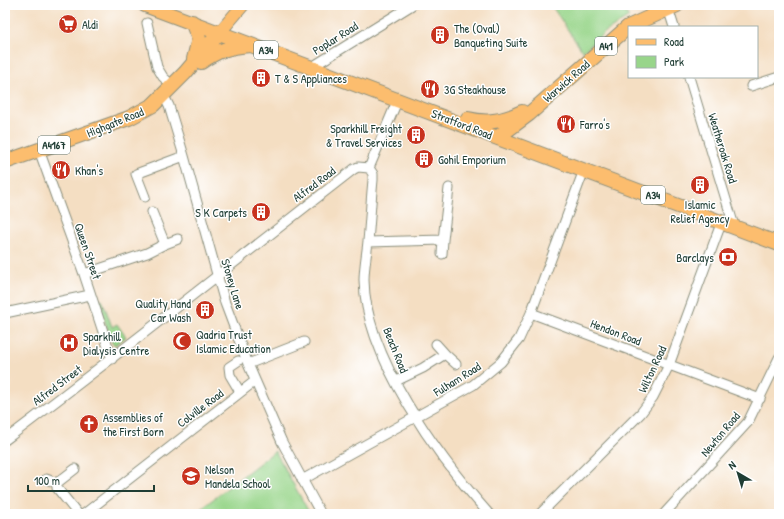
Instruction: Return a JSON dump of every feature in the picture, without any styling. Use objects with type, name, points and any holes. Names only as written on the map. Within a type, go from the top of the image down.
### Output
[{"type":"highway","name":"Stratford Road","points":[[145,5],[398,99],[779,244]]},
{"type":"highway","name":"Warwick Road","points":[[630,26],[671,6]]},
{"type":"highway","points":[[189,68],[199,39],[192,22]]},
{"type":"highway","name":"Warwick Road","points":[[498,137],[529,114],[551,93],[628,27]]},
{"type":"highway","name":"Highgate Road","points":[[5,162],[129,118],[153,105],[174,86],[220,32]]},
{"type":"highway","points":[[189,68],[217,51],[229,47],[252,45]]},
{"type":"highway","points":[[429,111],[477,122],[493,122],[512,117],[551,93]]},
{"type":"main road","points":[[220,32],[243,5]]},
{"type":"street","name":"Poplar Road","points":[[312,67],[412,5]]},
{"type":"street","points":[[671,6],[674,26]]},
{"type":"street","points":[[147,23],[157,67],[163,78],[174,86]]},
{"type":"street","points":[[751,86],[779,77]]},
{"type":"street","name":"Weatheroak Road","points":[[689,78],[728,224]]},
{"type":"street","name":"Stoney Lane","points":[[164,96],[169,106],[226,302],[248,364],[282,442],[321,514]]},
{"type":"street","points":[[369,168],[398,99]]},
{"type":"street","name":"Queen Street","points":[[39,150],[84,274],[112,359]]},
{"type":"street","points":[[145,197],[136,174],[184,156]]},
{"type":"street","name":"Alfred Road","points":[[218,274],[358,166],[369,168]]},
{"type":"street","name":"Beach Road","points":[[369,168],[373,174],[364,280],[375,334],[385,360],[415,418],[448,464],[489,514]]},
{"type":"street","name":"Fulham Road","points":[[302,480],[473,385],[489,373],[511,350],[531,313],[584,170]]},
{"type":"street","points":[[442,254],[449,188]]},
{"type":"street","points":[[152,212],[166,244]]},
{"type":"street","name":"Wilton Road","points":[[540,514],[641,413],[653,397],[669,365],[728,224]]},
{"type":"street","points":[[84,274],[147,253],[178,239]]},
{"type":"street","points":[[368,242],[443,240]]},
{"type":"street","name":"Alfred Street","points":[[5,440],[112,359],[218,274]]},
{"type":"street","points":[[5,313],[90,295]]},
{"type":"street","name":"Hendon Road","points":[[531,313],[760,399]]},
{"type":"street","points":[[248,364],[304,342]]},
{"type":"street","points":[[436,344],[456,364]]},
{"type":"street","points":[[396,381],[423,368],[445,354]]},
{"type":"street","name":"Newton Road","points":[[664,514],[744,427],[760,399],[779,358]]},
{"type":"street","points":[[238,361],[229,367],[230,375],[240,392]]},
{"type":"street","name":"Colville Road","points":[[84,514],[255,381]]},
{"type":"street","points":[[57,483],[75,469]]},
{"type":"street","points":[[46,479],[57,483]]},
{"type":"street","points":[[57,483],[57,488],[78,514]]},
{"type":"street","points":[[5,509],[8,514]]},
{"type":"green space","points":[[551,5],[620,5],[629,17],[604,33],[583,52]]},
{"type":"green space","points":[[102,299],[112,327],[117,324],[126,337],[115,345],[112,343],[98,300]]},
{"type":"green space","points":[[275,451],[310,514],[194,514]]},
{"type":"place","name":"Aldi","points":[[68,24]]},
{"type":"place","name":"The (Oval) Banqueting Suite","points":[[440,35]]},
{"type":"place","name":"T & S Appliances","points":[[261,78]]},
{"type":"place","name":"3G Steakhouse","points":[[430,89]]},
{"type":"place","name":"Farro's","points":[[566,124]]},
{"type":"place","name":"Sparkhill Freight & Travel Services","points":[[416,135]]},
{"type":"place","name":"Gohil Emporium","points":[[424,159]]},
{"type":"place","name":"Khan's","points":[[61,170]]},
{"type":"place","name":"Islamic Relief Agency","points":[[700,185]]},
{"type":"place","name":"S K Carpets","points":[[261,212]]},
{"type":"place","name":"Barclays","points":[[728,257]]},
{"type":"place","name":"Quality Hand Car Wash","points":[[205,310]]},
{"type":"place","name":"Qadria Trust Islamic Education","points":[[182,341]]},
{"type":"place","name":"Sparkhill Dialysis Centre","points":[[69,343]]},
{"type":"place","name":"Assemblies of the First Born","points":[[89,424]]},
{"type":"place","name":"Nelson Mandela School","points":[[191,476]]}]
